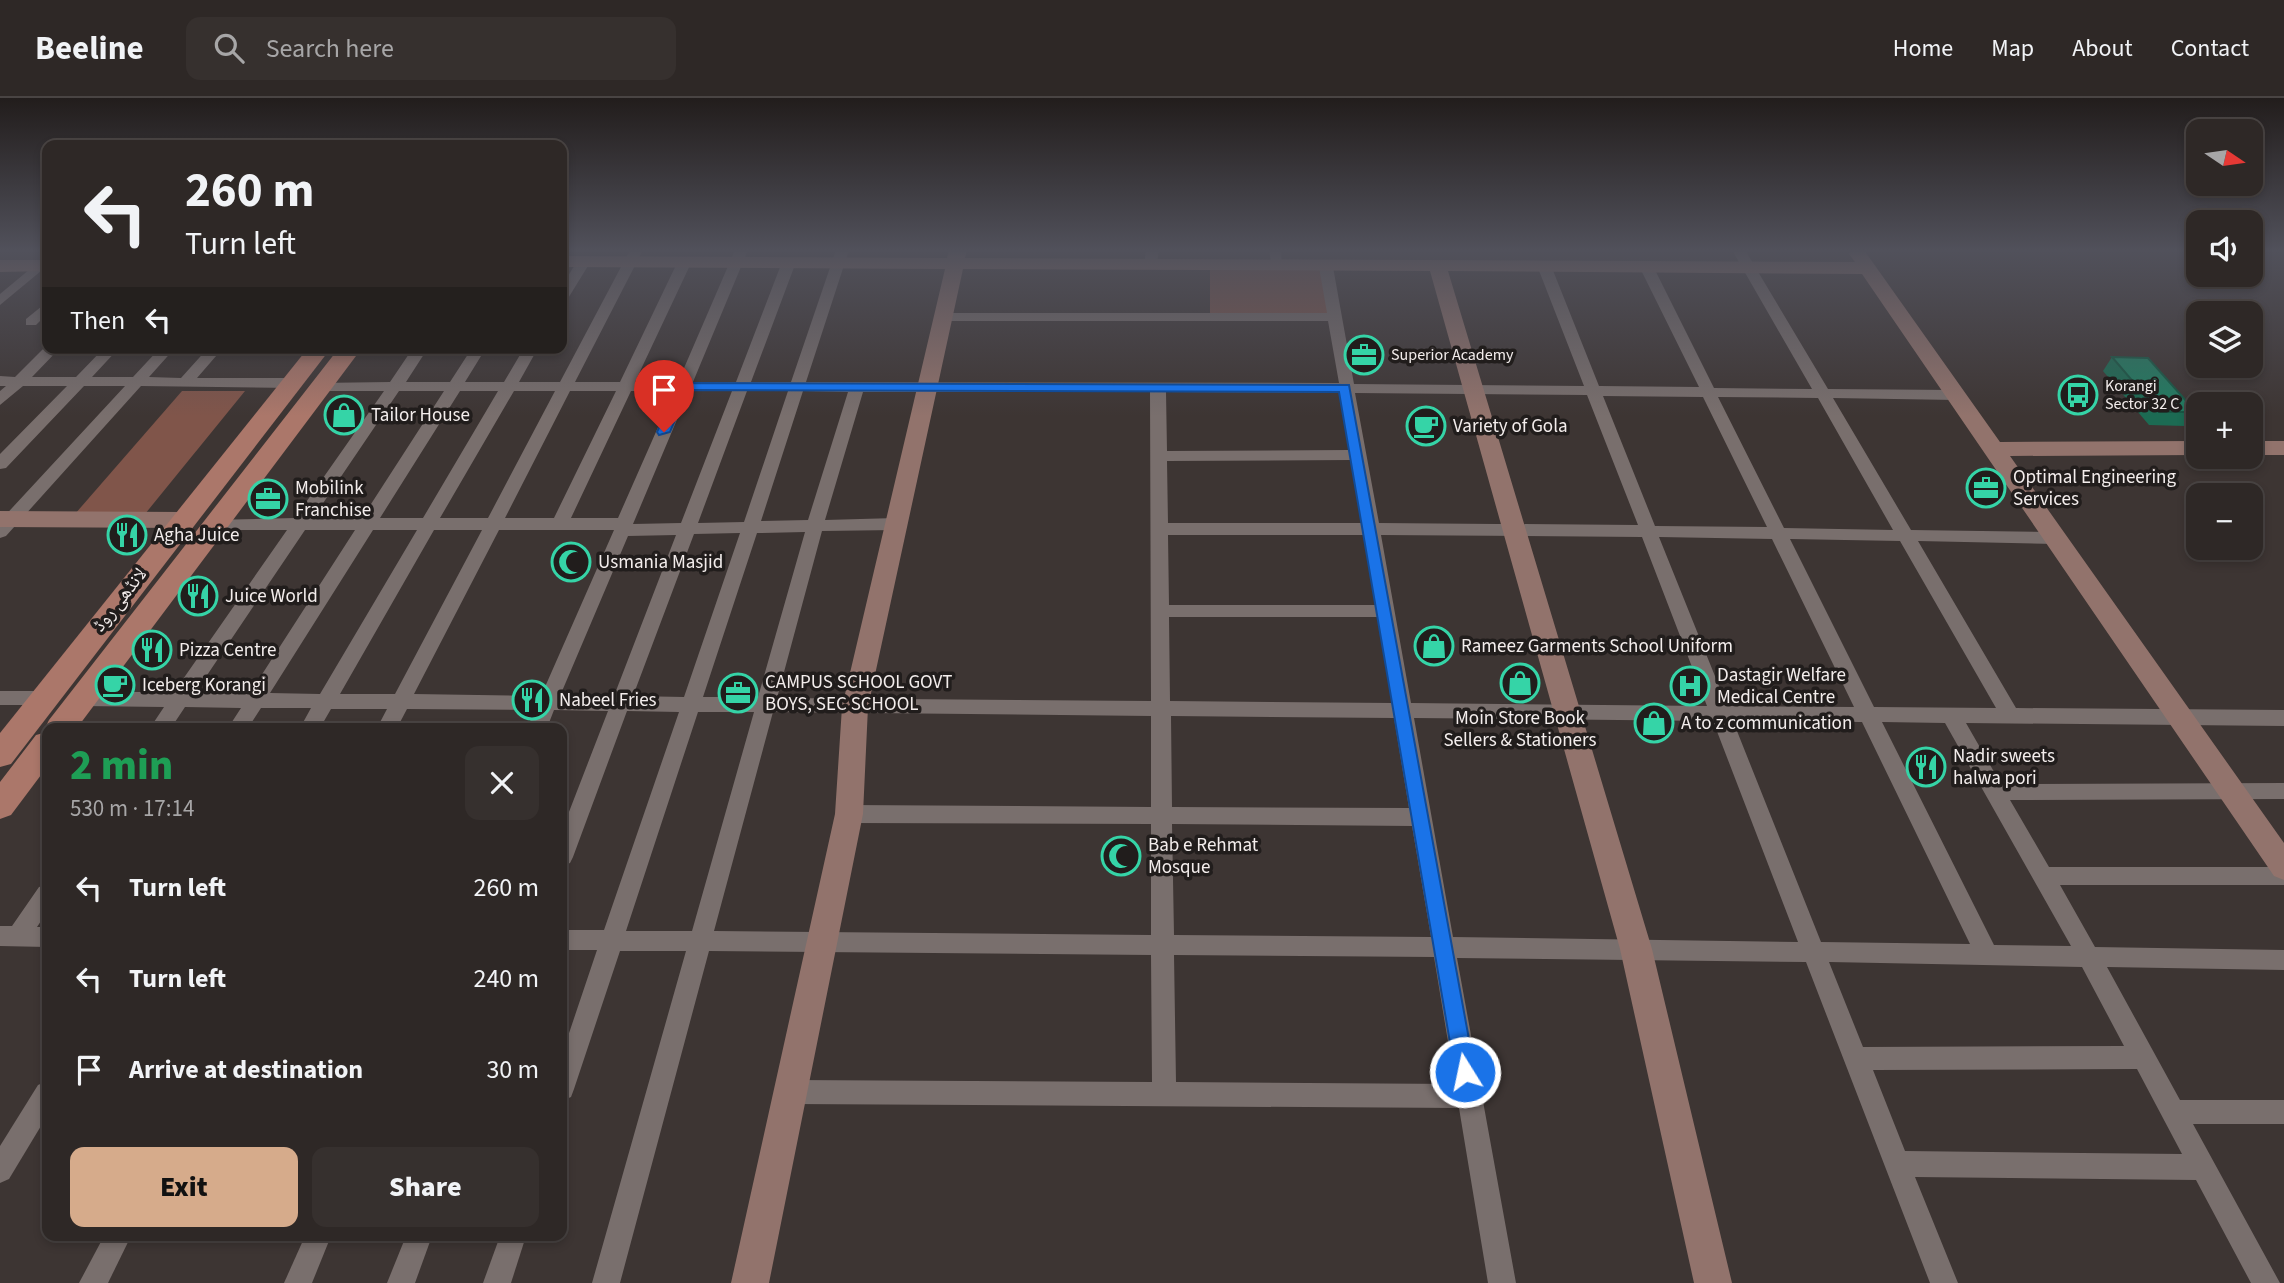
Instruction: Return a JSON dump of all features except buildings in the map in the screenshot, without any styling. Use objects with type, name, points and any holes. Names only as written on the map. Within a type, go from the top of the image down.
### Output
[{"type":"main road","name":"لانڈھی روڈ","points":[[0,755],[315,354]]},
{"type":"main road","name":"لانڈھی روڈ","points":[[64,723],[346,354]]},
{"type":"main road","points":[[0,806],[42,751]]},
{"type":"street","points":[[390,723],[607,305]]},
{"type":"street","points":[[560,524],[664,305]]},
{"type":"street","points":[[539,723],[719,305]]},
{"type":"street","points":[[567,844],[772,305]]},
{"type":"street","points":[[567,1074],[824,305]]},
{"type":"street","points":[[750,1283],[849,814],[855,707],[945,305]]},
{"type":"street","points":[[1331,305],[1503,1283]]},
{"type":"street","points":[[1449,305],[1636,948],[1713,1283]]},
{"type":"street","points":[[1560,305],[1944,1283]]},
{"type":"street","points":[[1665,305],[1987,955]]},
{"type":"street","points":[[1772,305],[2010,715]]},
{"type":"street","points":[[1893,305],[2284,867]]},
{"type":"street","points":[[31,322],[42,311]]},
{"type":"street","points":[[942,317],[1332,317]]},
{"type":"street","points":[[0,400],[47,354]]},
{"type":"street","points":[[0,464],[106,354]]},
{"type":"street","points":[[4,523],[163,354]]},
{"type":"street","points":[[186,381],[211,354]]},
{"type":"street","points":[[163,723],[417,354]]},
{"type":"street","points":[[240,723],[476,354]]},
{"type":"street","points":[[313,723],[527,354]]},
{"type":"street","points":[[0,381],[293,383]]},
{"type":"street","points":[[322,386],[1345,388],[1956,395]]},
{"type":"street","points":[[606,1283],[815,526],[857,387]]},
{"type":"street","points":[[1158,388],[1164,1095]]},
{"type":"street","points":[[2263,448],[2284,448]]},
{"type":"street","points":[[1994,449],[2186,449]]},
{"type":"street","points":[[1159,456],[1357,456]]},
{"type":"street","points":[[4,523],[183,520]]},
{"type":"street","points":[[216,524],[560,524],[687,528],[896,524]]},
{"type":"street","points":[[1159,529],[1515,529],[2055,538]]},
{"type":"street","points":[[1160,611],[1384,611]]},
{"type":"street","points":[[0,698],[44,698]]},
{"type":"street","points":[[82,699],[2284,718]]},
{"type":"street","points":[[1951,715],[2089,957],[2266,1283]]},
{"type":"street","points":[[1996,792],[2284,791]]},
{"type":"street","points":[[849,814],[1420,817]]},
{"type":"street","points":[[2043,876],[2284,876]]},
{"type":"street","points":[[9,936],[42,900]]},
{"type":"street","points":[[9,936],[42,937]]},
{"type":"street","points":[[567,940],[1636,948],[2284,960]]},
{"type":"street","points":[[1855,1059],[2144,1058]]},
{"type":"street","points":[[790,1092],[1470,1096]]},
{"type":"street","points":[[0,1170],[42,1101]]},
{"type":"street","points":[[2174,1112],[2284,1112]]},
{"type":"street","points":[[1897,1164],[2203,1167]]},
{"type":"street","points":[[93,1283],[115,1241]]},
{"type":"street","points":[[298,1283],[316,1241]]},
{"type":"street","points":[[401,1283],[417,1241]]},
{"type":"street","points":[[497,1283],[511,1241]]},
{"type":"shaded area","points":[[1210,305],[1331,305],[1332,317],[1210,317]]},
{"type":"shaded area","points":[[182,391],[245,391],[145,514],[75,514]]},
{"type":"place","name":"Superior Academy","points":[[1364,355]]},
{"type":"place","name":"Korangi Sector 32 C","points":[[2078,395]]},
{"type":"place","name":"Tailor House","points":[[344,415]]},
{"type":"place","name":"Variety of Gola","points":[[1426,426]]},
{"type":"place","name":"Optimal Engineering Services","points":[[1986,488]]},
{"type":"place","name":"Mobilink Franchise","points":[[268,499]]},
{"type":"place","name":"Agha Juice","points":[[127,535]]},
{"type":"place","name":"Usmania Masjid","points":[[571,562]]},
{"type":"place","name":"Juice World","points":[[198,596]]},
{"type":"place","name":"Rameez Garments School Uniform","points":[[1434,646]]},
{"type":"place","name":"Pizza Centre","points":[[152,650]]},
{"type":"place","name":"Moin Store Book Sellers & Stationers","points":[[1520,683]]},
{"type":"place","name":"Iceberg Korangi","points":[[115,685]]},
{"type":"place","name":"Dastagir Welfare Medical Centre","points":[[1690,686]]},
{"type":"place","name":"CAMPUS SCHOOL GOVT BOYS, SEC SCHOOL","points":[[738,693]]},
{"type":"place","name":"Nabeel Fries","points":[[532,700]]},
{"type":"place","name":"A to z communication","points":[[1654,723]]},
{"type":"place","name":"Nadir sweets halwa pori","points":[[1926,767]]},
{"type":"place","name":"Bab e Rehmat Mosque","points":[[1121,856]]},
{"type":"route","points":[[664,432],[684,386],[1345,388],[1465,1072]]}]
